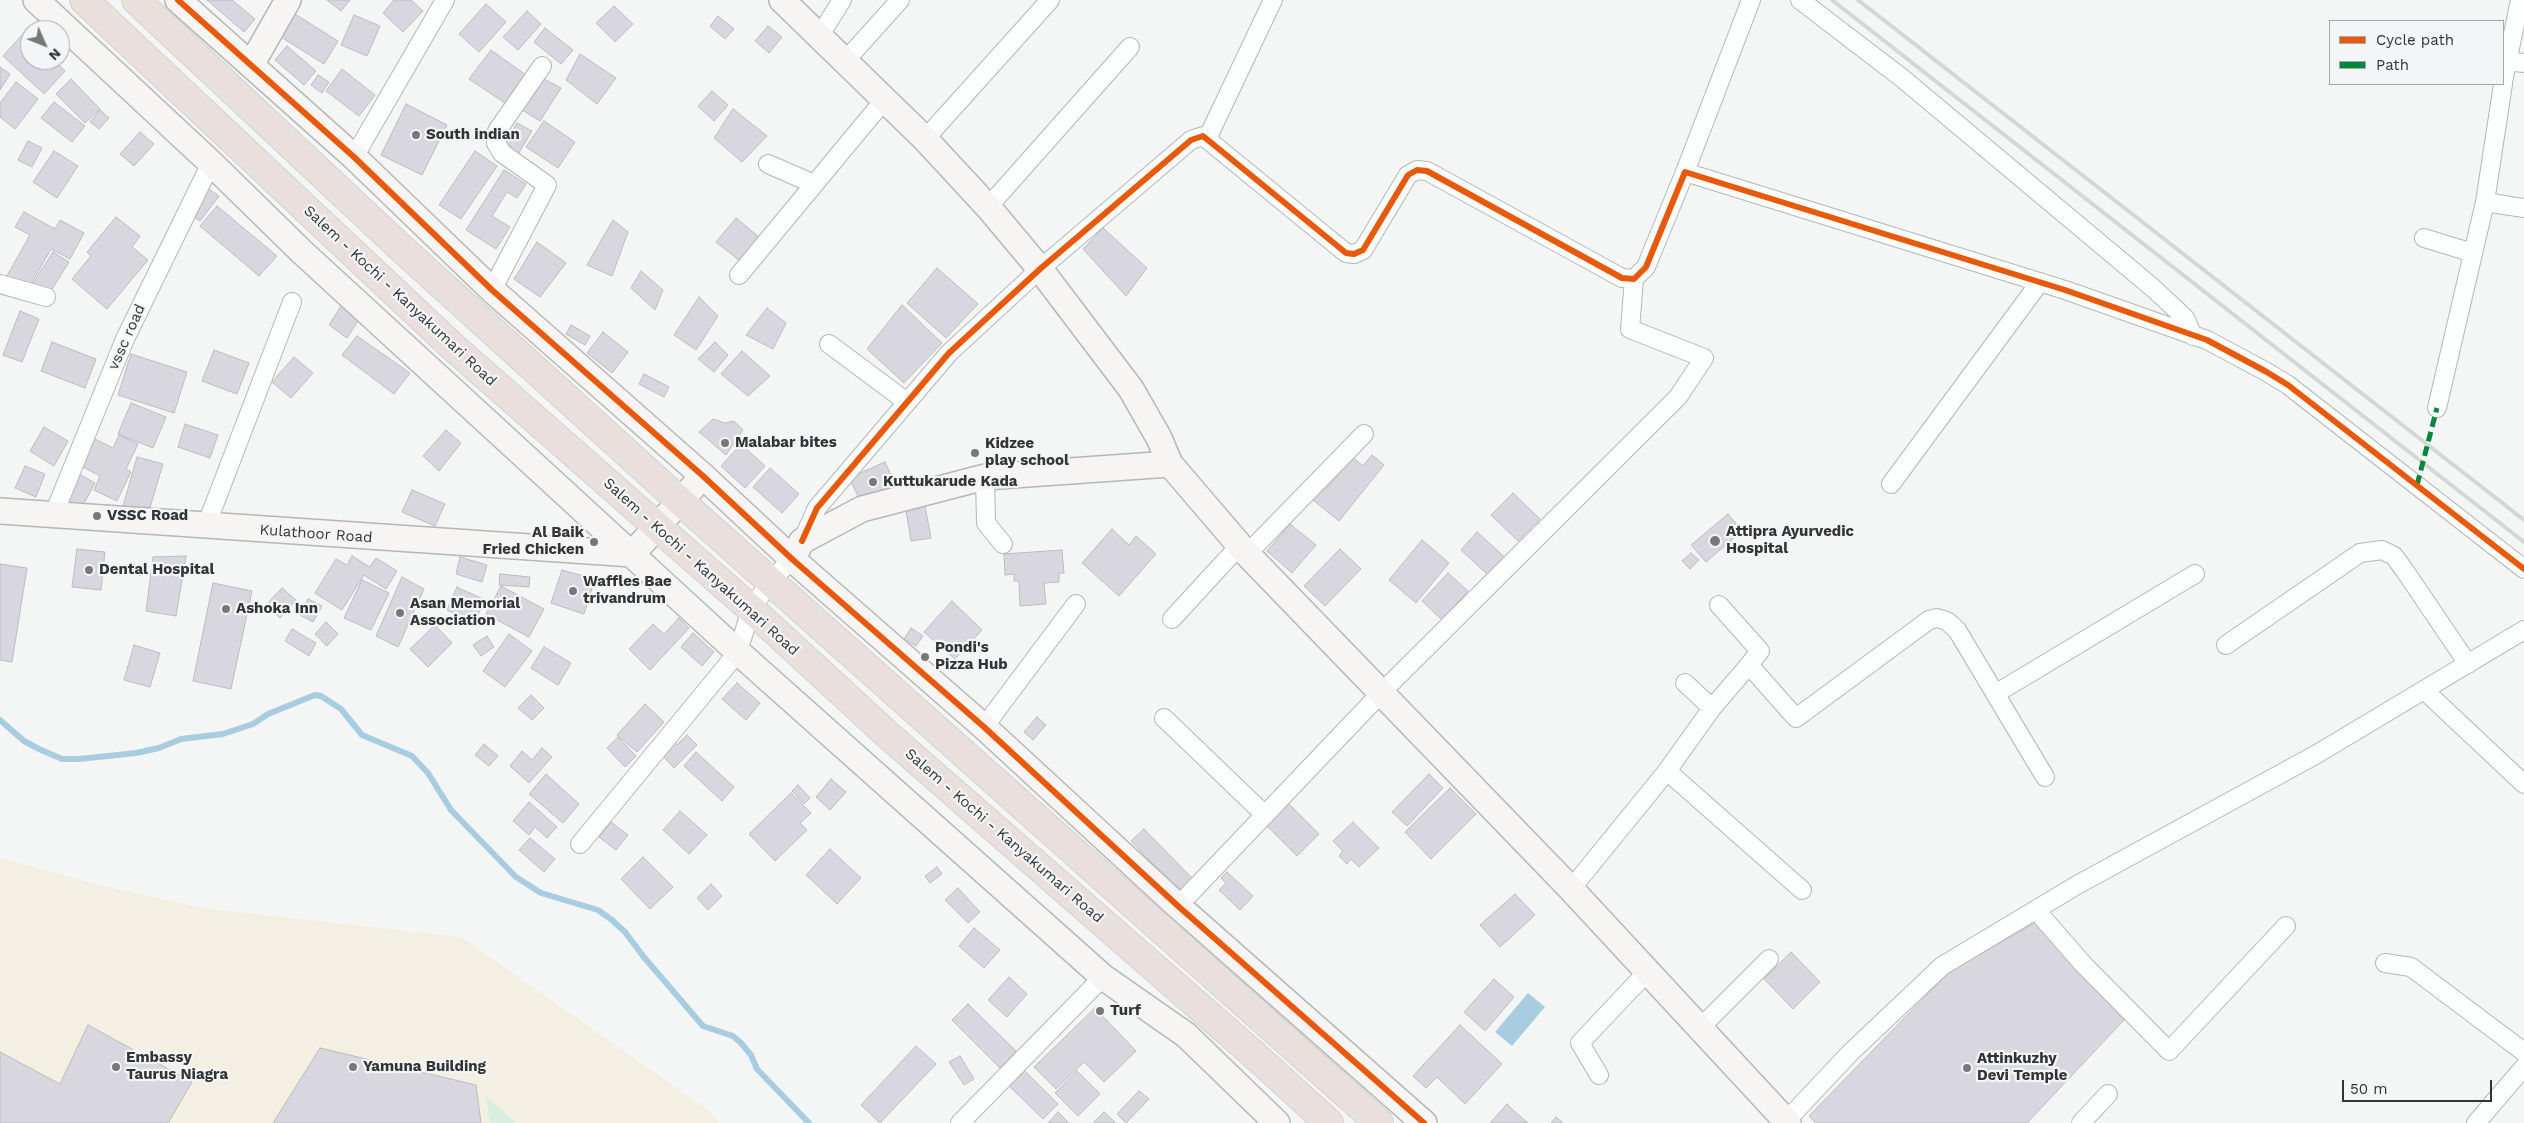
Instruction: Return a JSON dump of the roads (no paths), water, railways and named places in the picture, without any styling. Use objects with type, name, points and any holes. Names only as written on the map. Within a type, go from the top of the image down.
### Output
[{"type":"highway","name":"Salem - Kochi - Kanyakumari Road","points":[[84,0],[453,347],[751,609],[889,736],[1251,1052],[1329,1123]]},
{"type":"highway","points":[[136,0],[400,247],[680,501],[1379,1123]]},
{"type":"street","points":[[36,0],[211,163],[309,259],[738,652],[1104,977],[1186,1036],[1277,1123]]},
{"type":"street","points":[[178,0],[354,157],[492,290],[703,476],[797,550],[984,727],[1178,906],[1424,1123]]},
{"type":"street","points":[[251,65],[288,0]]},
{"type":"street","points":[[354,157],[445,0]]},
{"type":"street","points":[[782,0],[846,60],[925,139],[1040,269],[1131,389],[1159,438],[1170,464],[1243,550],[1571,889],[1787,1122],[1850,1053],[1942,966],[2036,910],[2317,754],[2524,630]]},
{"type":"street","points":[[820,35],[842,0]]},
{"type":"street","points":[[846,60],[900,0]]},
{"type":"street","points":[[925,139],[1050,0]]},
{"type":"street","points":[[1207,139],[1273,0]]},
{"type":"street","points":[[1178,906],[1382,692],[1678,397],[1704,358],[1630,329],[1634,279],[1646,267],[1751,0]]},
{"type":"street","points":[[1800,0],[1902,78],[2153,288],[2186,318],[2193,336]]},
{"type":"street","points":[[2504,76],[2520,0]]},
{"type":"street","points":[[988,208],[1130,47]]},
{"type":"street","points":[[2506,61],[2524,64]]},
{"type":"street","points":[[492,290],[547,185],[502,153],[496,143],[497,131],[542,66]]},
{"type":"street","points":[[2437,408],[2485,202],[2503,85]]},
{"type":"street","points":[[739,275],[885,99]]},
{"type":"street","points":[[580,844],[738,652],[751,609],[797,550],[817,508],[949,353],[1040,269],[1191,140],[1203,136],[1346,253],[1354,254],[1363,250],[1408,175],[1417,170],[1427,171],[1622,278],[1634,279]]},
{"type":"street","name":"vssc road","points":[[52,516],[125,339],[211,163]]},
{"type":"street","points":[[768,164],[814,184]]},
{"type":"street","points":[[1684,172],[2040,282],[2226,349],[2288,385],[2524,569]]},
{"type":"street","points":[[2485,202],[2524,208]]},
{"type":"street","points":[[2424,238],[2473,253]]},
{"type":"street","points":[[1891,484],[2040,282]]},
{"type":"street","points":[[0,284],[46,297]]},
{"type":"street","points":[[206,526],[292,302]]},
{"type":"street","points":[[829,344],[908,402]]},
{"type":"street","points":[[1172,619],[1364,434]]},
{"type":"street","points":[[797,550],[862,508],[985,477],[1170,464]]},
{"type":"street","points":[[632,554],[703,476]]},
{"type":"street","points":[[985,477],[986,523],[1003,544]]},
{"type":"street","name":"Kulathoor Road","points":[[0,511],[632,554]]},
{"type":"street","points":[[2226,646],[2360,552],[2382,550],[2394,556],[2468,664]]},
{"type":"street","points":[[1995,694],[2195,574]]},
{"type":"street","points":[[984,727],[1076,604]]},
{"type":"street","points":[[1571,889],[1667,771],[1712,708],[1760,651],[1719,605]]},
{"type":"street","points":[[1749,665],[1796,718],[1929,620],[1938,618],[1947,621],[1957,630],[2045,777]]},
{"type":"street","points":[[1685,683],[1712,708]]},
{"type":"street","points":[[2425,691],[2524,784]]},
{"type":"street","points":[[1164,718],[1265,815]]},
{"type":"street","points":[[1667,771],[1802,890]]},
{"type":"street","points":[[2036,910],[2083,964],[2169,1051],[2286,926]]},
{"type":"street","points":[[1699,1029],[1769,959]]},
{"type":"street","points":[[2385,963],[2411,967],[2524,1052]]},
{"type":"street","points":[[1599,1075],[1580,1044],[1647,972]]},
{"type":"street","points":[[960,1123],[1104,977]]},
{"type":"street","points":[[2476,1123],[2524,1067]]},
{"type":"street","points":[[2081,1123],[2108,1094]]},
{"type":"water","points":[[1528,993],[1545,1007],[1512,1046],[1495,1032]]},
{"type":"waterway","points":[[0,720],[24,741],[39,749],[62,759],[79,759],[136,753],[159,748],[181,739],[223,734],[253,724],[268,714],[315,695],[321,696],[341,709],[362,735],[412,756],[428,773],[451,810],[516,877],[541,893],[598,910],[612,920],[625,932],[703,1026],[733,1036],[741,1043],[751,1055],[757,1069],[809,1123]]},
{"type":"railway","points":[[1832,0],[2524,542]]},
{"type":"railway","points":[[1858,0],[2524,520]]},
{"type":"place","name":"South indian","points":[[416,135]]},
{"type":"place","name":"Malabar bites","points":[[725,443]]},
{"type":"place","name":"Kidzee play school","points":[[975,453]]},
{"type":"place","name":"Kuttukarude Kada","points":[[873,482]]},
{"type":"place","name":"VSSC Road","points":[[97,516]]},
{"type":"place","name":"Attipra Ayurvedic Hospital","points":[[1715,541]]},
{"type":"place","name":"Al Baik Fried Chicken","points":[[594,542]]},
{"type":"place","name":"Dental Hospital","points":[[89,570]]},
{"type":"place","name":"Waffles Bae trivandrum","points":[[573,591]]},
{"type":"place","name":"Ashoka Inn","points":[[226,609]]},
{"type":"place","name":"Asan Memorial Association","points":[[400,613]]},
{"type":"place","name":"Pondi's Pizza Hub","points":[[925,657]]},
{"type":"place","name":"Turf","points":[[1100,1011]]},
{"type":"place","name":"Embassy Taurus Niagra","points":[[116,1067]]},
{"type":"place","name":"Yamuna Building","points":[[353,1067]]},
{"type":"place","name":"Attinkuzhy Devi Temple","points":[[1967,1068]]}]
